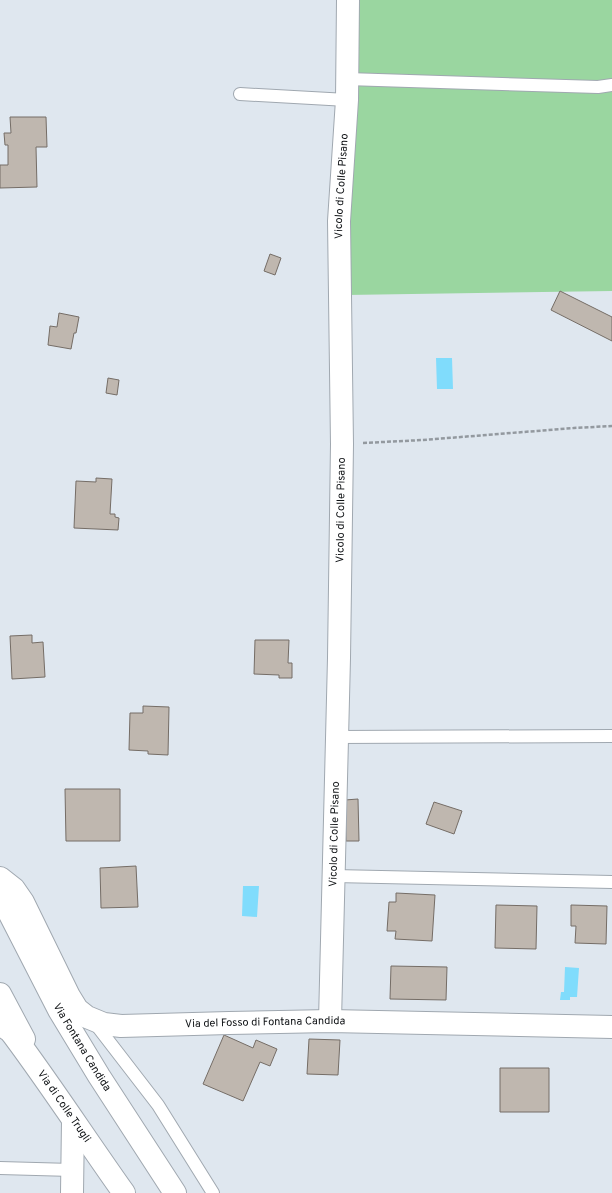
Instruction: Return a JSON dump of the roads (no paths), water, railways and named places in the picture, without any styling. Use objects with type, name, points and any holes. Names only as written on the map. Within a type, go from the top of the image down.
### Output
[{"type":"street","name":"Vicolo di Colle Pisano","points":[[330,1021],[342,444],[339,221],[347,89],[348,0]]},
{"type":"street","name":"Via del Fosso di Fontana Candida","points":[[0,878],[14,889],[23,902],[72,1002],[77,1009],[91,1019],[104,1024],[113,1026],[138,1027],[235,1022],[330,1021],[612,1027]]},
{"type":"street","name":"Via Fontana Candida","points":[[0,895],[59,1010],[99,1076],[175,1193]]},
{"type":"street","points":[[0,994],[42,1073]]},
{"type":"street","name":"Via di Colle Trugli","points":[[0,1024],[14,1036],[42,1073],[73,1121],[124,1193]]},
{"type":"street","points":[[72,1193],[73,1121]]},
{"type":"lane","points":[[240,94],[347,89],[598,87],[612,84]]},
{"type":"lane","points":[[337,737],[612,736]]},
{"type":"lane","points":[[334,876],[612,882]]},
{"type":"lane","points":[[91,1019],[158,1105],[213,1193]]},
{"type":"lane","points":[[0,1168],[72,1170]]},
{"type":"water","points":[[436,358],[452,358],[453,389],[437,389]]},
{"type":"water","points":[[243,886],[259,886],[257,917],[242,916]]},
{"type":"water","points":[[565,967],[579,968],[577,997],[570,997],[570,1000],[560,1000],[561,992],[564,992]]}]
